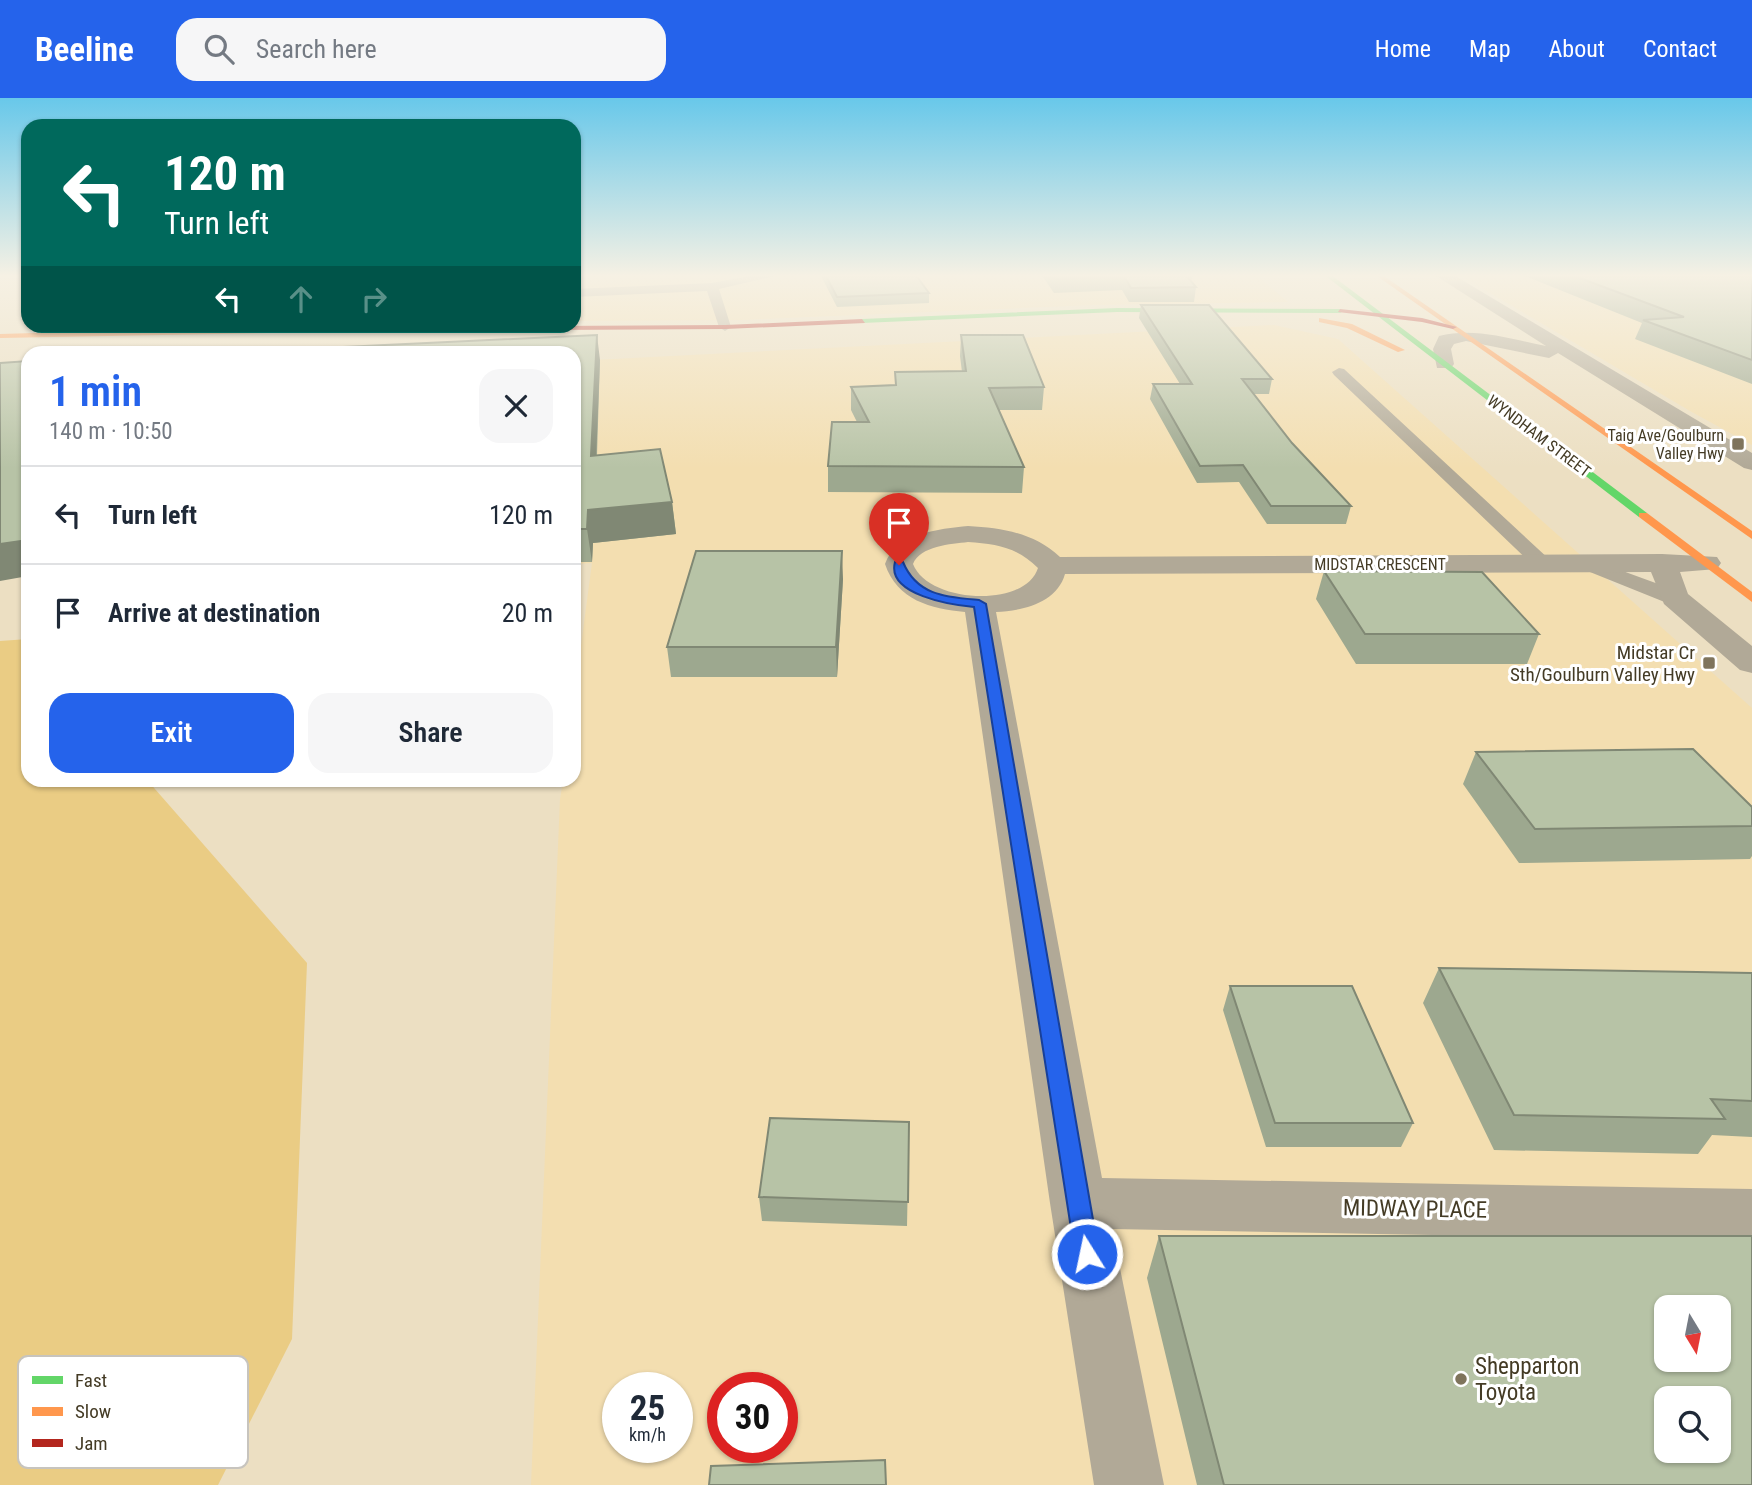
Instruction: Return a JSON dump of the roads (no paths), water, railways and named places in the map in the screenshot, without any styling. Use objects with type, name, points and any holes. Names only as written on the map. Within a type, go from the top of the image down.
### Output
[{"type":"main road","points":[[733,339],[765,339]]},
{"type":"main road","points":[[681,344],[827,339]]},
{"type":"main road","points":[[1376,339],[1466,381]]},
{"type":"main road","name":"WYNDHAM STREET","points":[[1412,339],[1752,598]]},
{"type":"main road","name":"WYNDHAM STREET","points":[[1469,339],[1752,536]]},
{"type":"main road","points":[[210,346],[365,345]]},
{"type":"main road","points":[[0,352],[21,351]]},
{"type":"street","points":[[1444,364],[1442,349],[1448,339]]},
{"type":"street","points":[[1490,339],[1585,362]]},
{"type":"street","points":[[1547,339],[1752,463]]},
{"type":"street","points":[[968,534],[993,536],[1036,549],[1052,565],[1052,578],[1043,589],[1024,598],[979,604],[951,601],[927,594],[909,584],[900,572],[899,565],[905,553],[919,544],[939,537],[968,534]]},
{"type":"street","name":"MIDSTAR CRESCENT","points":[[1052,565],[1707,563]]},
{"type":"street","points":[[1662,564],[1675,598],[1752,663]]},
{"type":"street","points":[[979,604],[1078,1203],[1129,1485]]},
{"type":"street","name":"MIDWAY PLACE","points":[[1078,1203],[1752,1215]]},
{"type":"lane","points":[[1339,372],[1543,564]]},
{"type":"lane","points":[[1587,564],[1675,598]]},
{"type":"place","name":"Taig Ave/Goulburn Valley Hwy","points":[[1738,444]]},
{"type":"place","name":"Midstar Cr Sth/Goulburn Valley Hwy","points":[[1709,663]]},
{"type":"place","name":"Shepparton Toyota","points":[[1461,1379]]}]
